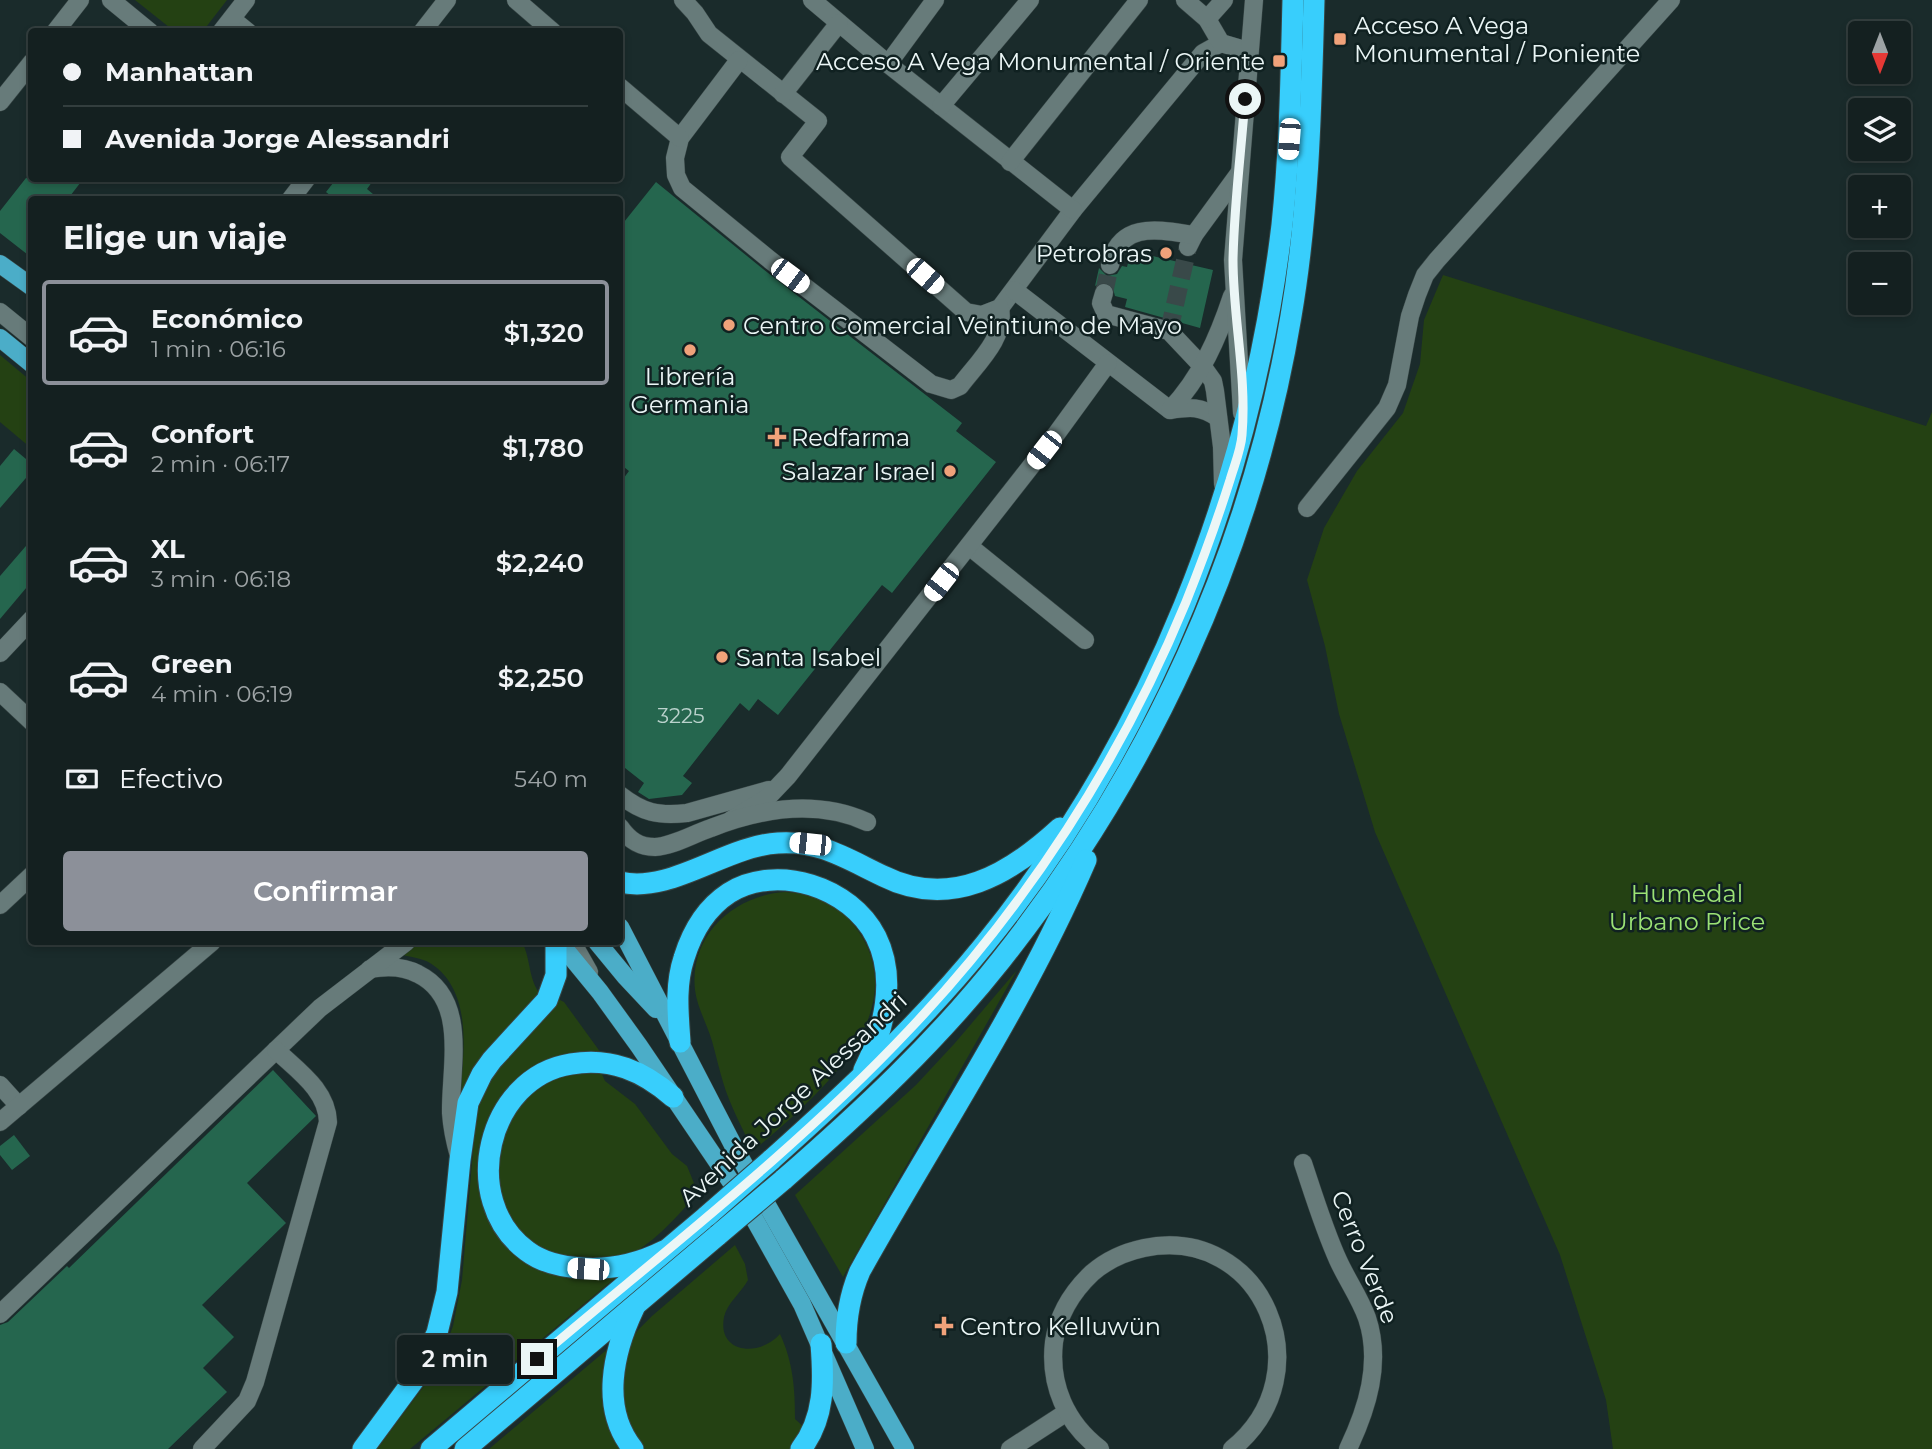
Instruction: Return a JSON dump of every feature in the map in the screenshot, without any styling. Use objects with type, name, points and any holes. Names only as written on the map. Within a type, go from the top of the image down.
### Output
[{"type":"highway","name":"Avenida Jorge Alessandri","points":[[431,1449],[707,1216],[859,1080],[922,1017],[987,941],[1080,810],[1127,729],[1155,673],[1203,559],[1242,438],[1266,329],[1282,224],[1289,139],[1293,0]]},
{"type":"highway","name":"Avenida Jorge Alessandri","points":[[465,1449],[783,1180],[873,1099],[959,1010],[1037,913],[1105,811],[1158,717],[1201,628],[1234,538],[1268,425],[1282,370],[1300,253],[1310,131],[1314,0]]},
{"type":"highway","points":[[623,881],[640,884],[654,882],[741,849],[793,842],[839,853],[884,877],[913,887],[960,887],[977,884],[1010,868],[1080,810]]},
{"type":"highway","points":[[846,1343],[851,1298],[860,1272],[1042,956],[1105,811]]},
{"type":"highway","points":[[680,1042],[680,976],[690,943],[706,913],[718,901],[744,885],[775,880],[807,884],[830,892],[850,905],[869,925],[881,950],[886,978],[885,1009],[876,1043],[859,1080]]},
{"type":"highway","points":[[363,1449],[416,1377],[437,1333],[450,1272],[468,1103],[482,1074],[503,1046],[540,1010],[551,993],[558,964],[557,945]]},
{"type":"highway","points":[[664,1251],[640,1261],[609,1268],[568,1267],[548,1263],[526,1251],[508,1232],[494,1203],[489,1171],[493,1137],[504,1108],[524,1086],[549,1070],[580,1062],[609,1064],[654,1080],[673,1097]]},
{"type":"highway","points":[[633,1449],[616,1418],[612,1392],[621,1341],[637,1303]]},
{"type":"highway","points":[[801,1449],[813,1430],[821,1402],[821,1344]]},
{"type":"main road","points":[[0,264],[28,284]]},
{"type":"main road","points":[[0,338],[28,361]]},
{"type":"main road","points":[[623,932],[718,1117],[905,1449]]},
{"type":"main road","points":[[560,945],[600,992],[746,1204],[797,1294],[865,1449]]},
{"type":"main road","points":[[599,945],[668,1021]]},
{"type":"street","points":[[58,28],[80,0]]},
{"type":"street","points":[[111,0],[145,28]]},
{"type":"street","points":[[227,25],[246,0]]},
{"type":"street","points":[[425,28],[447,0]]},
{"type":"street","points":[[516,0],[548,28]]},
{"type":"street","points":[[683,0],[709,34],[818,121],[790,157],[966,312],[982,315],[1000,308],[1073,210],[1203,53],[1221,43]]},
{"type":"street","points":[[812,0],[888,64],[1073,210]]},
{"type":"street","points":[[888,64],[935,0]]},
{"type":"street","points":[[941,106],[1030,0]]},
{"type":"street","points":[[1010,162],[1139,0]]},
{"type":"street","points":[[1185,0],[1206,19],[1221,43],[1248,51]]},
{"type":"street","points":[[1206,19],[1224,0]]},
{"type":"street","points":[[1242,438],[1241,366],[1233,260],[1254,0]]},
{"type":"street","points":[[1307,508],[1387,408],[1397,385],[1413,306],[1431,267],[1671,0]]},
{"type":"street","points":[[783,94],[839,23]]},
{"type":"street","points":[[739,60],[680,138],[675,158],[676,175],[682,188],[770,260],[931,384],[951,390],[960,386],[998,335],[1003,321],[1000,308]]},
{"type":"street","points":[[0,102],[28,67]]},
{"type":"street","points":[[623,90],[680,138]]},
{"type":"street","points":[[1110,265],[1112,254],[1119,244],[1139,231],[1153,229],[1191,241],[1240,172]]},
{"type":"street","points":[[293,196],[304,182]]},
{"type":"street","points":[[1170,410],[1203,367],[1235,289]]},
{"type":"street","points":[[1014,290],[1170,410],[1194,407],[1206,409],[1218,418]]},
{"type":"street","points":[[1104,293],[1101,303],[1106,314],[1169,331],[1213,381],[1222,447],[1223,502]]},
{"type":"street","points":[[6,316],[28,335]]},
{"type":"street","points":[[6,316],[28,341]]},
{"type":"street","points":[[731,820],[776,789],[969,546],[1108,363]]},
{"type":"street","points":[[969,546],[1085,640]]},
{"type":"street","points":[[0,653],[28,623]]},
{"type":"street","points":[[0,692],[28,718]]},
{"type":"street","points":[[623,797],[645,812],[675,814],[776,789]]},
{"type":"street","points":[[623,832],[637,844],[665,846],[731,820],[780,809],[807,807],[837,811],[867,822]]},
{"type":"street","points":[[0,905],[28,879]]},
{"type":"street","points":[[0,1122],[208,945]]},
{"type":"street","points":[[0,1314],[341,990],[402,945]]},
{"type":"street","points":[[574,945],[600,992]]},
{"type":"street","points":[[370,969],[393,967],[414,972],[432,983],[444,998],[453,1030],[452,1126],[460,1160]]},
{"type":"street","points":[[202,1449],[247,1401],[255,1382],[328,1122],[328,1109],[322,1095],[276,1051]]},
{"type":"street","points":[[0,1085],[19,1106]]},
{"type":"street","name":"Cerro Verde","points":[[1303,1163],[1333,1248],[1360,1302],[1372,1337],[1372,1381],[1348,1449]]},
{"type":"street","points":[[1100,1449],[1077,1427],[1067,1412],[1056,1384],[1053,1355],[1058,1325],[1070,1298],[1097,1269],[1124,1254],[1153,1247],[1173,1246],[1192,1249],[1220,1260],[1244,1278],[1258,1293],[1275,1329],[1278,1348],[1275,1388],[1257,1424],[1232,1449]]},
{"type":"street","points":[[1010,1449],[1067,1412]]},
{"type":"green space","points":[[135,0],[227,0],[205,28],[170,28]]},
{"type":"green space","name":"Humedal Urbano Price","points":[[1443,275],[1926,426],[1932,412],[1932,1449],[1613,1449],[1606,1400],[1560,1255],[1375,832],[1339,714],[1325,646],[1307,580],[1324,528],[1357,471],[1403,413],[1420,364],[1424,320]]},
{"type":"green space","points":[[0,355],[28,378],[28,445],[0,422]]},
{"type":"green space","points":[[785,892],[819,899],[838,910],[854,925],[874,967],[874,998],[864,1028],[848,1057],[801,1109],[753,1151],[723,1082],[696,996],[695,970],[699,952],[707,936],[719,922],[749,901]]},
{"type":"green space","points":[[412,945],[523,945],[533,982],[540,994],[483,1057],[460,1094],[463,1023],[453,989],[444,975],[427,961],[399,954]]},
{"type":"green space","points":[[1017,970],[843,1277],[795,1195],[916,1085]]},
{"type":"green space","points":[[558,999],[564,1002],[601,1053],[547,1061],[508,1088],[485,1128],[478,1174],[488,1218],[515,1254],[559,1275],[620,1274],[410,1449],[377,1449],[427,1382],[453,1326],[462,1280],[476,1115],[483,1091],[505,1056],[547,1015]]},
{"type":"green space","points":[[601,1072],[605,1081],[635,1104],[672,1154],[687,1166],[698,1193],[663,1230],[642,1247],[632,1254],[609,1261],[560,1255],[538,1246],[518,1228],[505,1205],[499,1180],[500,1153],[507,1128],[521,1105],[539,1086],[563,1074]]},
{"type":"green space","points":[[735,1245],[745,1264],[748,1280],[724,1317],[727,1339],[733,1345],[752,1348],[772,1341],[780,1334],[792,1375],[795,1419],[806,1429],[790,1449],[645,1449],[633,1434],[620,1398],[627,1347],[638,1330],[652,1316]]},
{"type":"green space","points":[[610,1347],[602,1386],[603,1399],[608,1424],[621,1449],[489,1449]]},
{"type":"building","points":[[26,178],[28,182],[81,182],[70,196],[28,196],[28,255],[0,233],[0,211]]},
{"type":"building","points":[[334,182],[372,182],[367,189],[375,196],[331,196],[326,192]]},
{"type":"building","name":"Centro Comercial Veintiuno de Mayo","points":[[656,182],[763,269],[962,423],[956,431],[996,462],[892,593],[882,585],[778,715],[758,699],[749,711],[740,703],[683,776],[692,783],[682,795],[649,799],[638,792],[644,783],[623,766],[623,479],[629,471],[623,466],[623,223]]},
{"type":"building","points":[[1131,251],[1213,270],[1200,328],[1125,307],[1127,299],[1115,296],[1112,285],[1102,282],[1095,286],[1099,268],[1107,276],[1117,274],[1122,266],[1127,267]]},
{"type":"building","points":[[14,449],[28,461],[28,476],[0,508],[0,466]]},
{"type":"building","points":[[28,544],[28,586],[0,619],[0,576]]},
{"type":"building","points":[[273,1070],[316,1116],[247,1183],[286,1223],[202,1305],[234,1337],[203,1368],[227,1392],[168,1449],[0,1449],[0,1325],[8,1322],[67,1266],[69,1268]]},
{"type":"building","points":[[14,1135],[30,1156],[12,1170],[0,1155],[0,1146]]},
{"type":"tunnel","points":[[1169,331],[1188,247]]},
{"type":"tunnel","points":[[1104,293],[1110,265]]},
{"type":"place","name":"Acceso A Vega Monumental / Poniente","points":[[1340,39]]},
{"type":"place","name":"Acceso A Vega Monumental / Oriente","points":[[1279,61]]},
{"type":"place","name":"Petrobras","points":[[1166,253]]},
{"type":"place","name":"Centro Comercial Veintiuno de Mayo","points":[[729,325]]},
{"type":"place","name":"Librería Germania","points":[[690,350]]},
{"type":"place","name":"Redfarma","points":[[777,437]]},
{"type":"place","name":"Salazar Israel","points":[[950,471]]},
{"type":"place","name":"Santa Isabel","points":[[722,657]]},
{"type":"place","name":"Centro Kelluwün","points":[[944,1326]]},
{"type":"route","points":[[537,1359],[771,1160],[900,1040],[987,941],[1018,900],[1050,856],[1104,770],[1155,673],[1180,615],[1223,502],[1242,438],[1241,366],[1233,260],[1245,99]]}]
